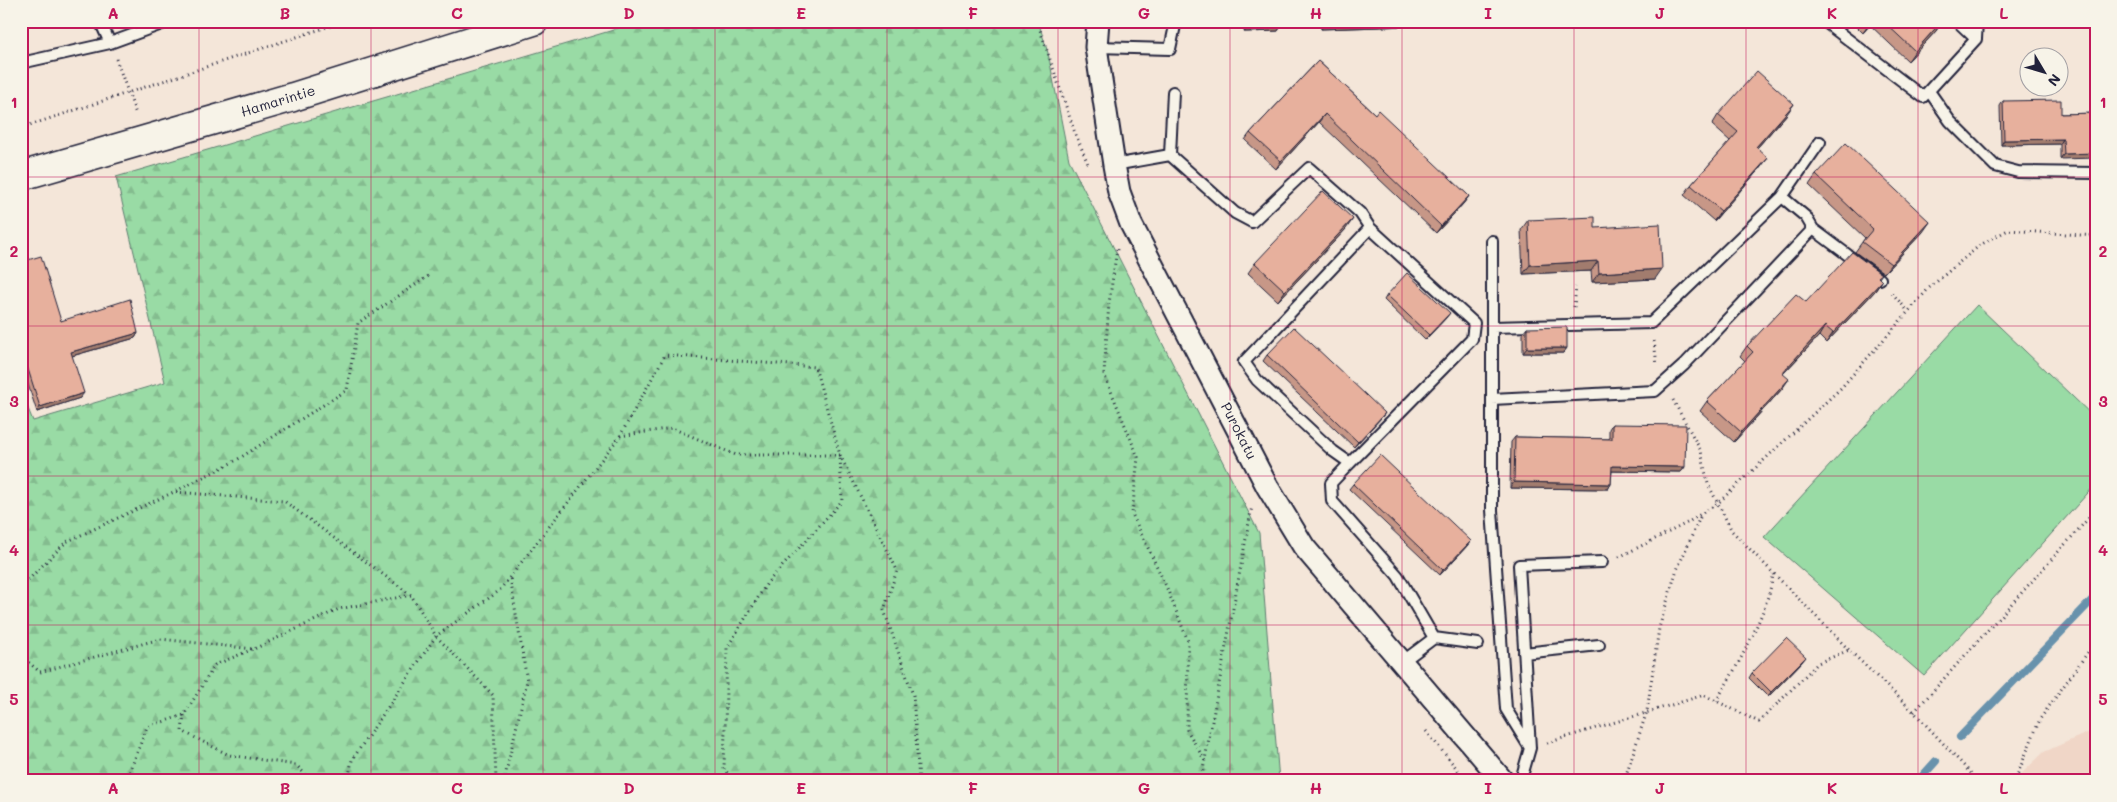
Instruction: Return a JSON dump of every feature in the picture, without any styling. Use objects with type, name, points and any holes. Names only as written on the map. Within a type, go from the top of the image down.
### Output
[{"type":"street","name":"Hamarintie","points":[[21,176],[293,97],[534,21]]},
{"type":"street","name":"Purokatu","points":[[1098,21],[1096,47],[1119,192],[1131,224],[1267,486],[1304,547],[1503,781]]},
{"type":"lane","points":[[100,21],[110,43]]},
{"type":"lane","points":[[21,63],[110,43],[170,21]]},
{"type":"lane","points":[[1096,47],[1170,48],[1176,21]]},
{"type":"lane","points":[[1824,21],[1924,97],[1976,39],[1977,21]]},
{"type":"lane","points":[[1957,21],[1976,39]]},
{"type":"lane","points":[[1929,91],[1950,120],[1995,166],[2018,172],[2096,173]]},
{"type":"lane","points":[[1170,155],[1173,92]]},
{"type":"lane","points":[[1492,327],[1652,323],[1782,197],[1820,142]]},
{"type":"lane","points":[[1114,165],[1170,155]]},
{"type":"lane","points":[[1170,155],[1235,213],[1252,222],[1309,168],[1360,213],[1370,228],[1474,323],[1472,339],[1331,483],[1332,501],[1398,576],[1434,638]]},
{"type":"lane","points":[[1782,197],[1806,217],[1812,229],[1880,279]]},
{"type":"lane","points":[[1350,463],[1333,451],[1257,380],[1244,362],[1370,228]]},
{"type":"lane","points":[[1492,399],[1655,391],[1684,365],[1812,229]]},
{"type":"lane","points":[[1492,241],[1492,510],[1506,709],[1530,748]]},
{"type":"lane","points":[[1518,781],[1522,776],[1530,748],[1519,566],[1602,562]]},
{"type":"lane","points":[[1402,662],[1434,638],[1478,644]]},
{"type":"lane","points":[[1524,653],[1599,645]]},
{"type":"path","points":[[21,128],[129,94],[345,21]]},
{"type":"path","points":[[110,43],[146,141]]},
{"type":"path","points":[[1131,224],[1118,237],[1109,303],[1104,374],[1138,457],[1132,514],[1166,586],[1188,641],[1187,730],[1205,761]]},
{"type":"path","points":[[1602,562],[1618,558],[1687,523],[1718,503],[1841,388],[1930,288],[1980,245],[2008,230],[2096,236]]},
{"type":"path","points":[[21,587],[66,542],[235,462],[347,390],[358,323],[430,275]]},
{"type":"path","points":[[1880,279],[1908,312]]},
{"type":"path","points":[[1652,323],[1659,386],[1675,403],[1701,450],[1708,484],[1732,531],[1849,650],[1914,712],[1978,781]]},
{"type":"path","points":[[348,781],[352,760],[436,636],[499,591],[620,436],[665,356],[815,367],[840,455],[896,570],[884,610],[914,695],[919,781]]},
{"type":"path","points":[[620,436],[672,428],[736,455],[840,455]]},
{"type":"path","points":[[738,781],[724,770],[727,648],[767,582],[842,501],[840,455]]},
{"type":"path","points":[[1201,781],[1252,503],[1267,486]]},
{"type":"path","points":[[174,492],[284,501],[411,596],[436,636],[492,695],[496,781]]},
{"type":"path","points":[[1914,712],[2096,510]]},
{"type":"path","points":[[1624,781],[1647,711],[1659,628],[1676,572],[1702,514]]},
{"type":"path","points":[[1716,701],[1737,667],[1768,599],[1773,574]]},
{"type":"path","points":[[504,781],[527,681],[510,577]]},
{"type":"path","points":[[312,781],[296,765],[229,755],[182,731],[184,715],[215,665],[339,609],[411,596]]},
{"type":"path","points":[[21,656],[40,672],[160,639],[254,648]]},
{"type":"path","points":[[2011,781],[2018,772],[2040,719],[2096,642]]},
{"type":"path","points":[[1530,748],[1704,695],[1758,722],[1818,663],[1849,650]]},
{"type":"path","points":[[126,781],[147,727],[184,715]]},
{"type":"shaded area","points":[[2096,729],[2096,781],[2014,781],[2044,752]]},
{"type":"green space","points":[[637,21],[1038,21],[1048,53],[1069,160],[1259,533],[1279,781],[21,781],[21,391],[33,421],[165,382],[116,177],[610,31]]},
{"type":"green space","points":[[1977,305],[2096,419],[2096,484],[1924,676],[1764,537]]},
{"type":"building","points":[[1249,21],[1282,21],[1281,26],[1248,27]]},
{"type":"building","points":[[1324,21],[1405,21],[1324,24]]},
{"type":"building","points":[[1883,21],[1942,21],[1915,51]]},
{"type":"building","points":[[1318,61],[1375,114],[1378,110],[1469,196],[1441,226],[1325,114],[1281,161],[1250,133]]},
{"type":"building","points":[[1757,71],[1794,104],[1756,147],[1768,158],[1721,211],[1691,185],[1738,132],[1718,115]]},
{"type":"building","points":[[2061,100],[2061,114],[2096,113],[2096,153],[2064,154],[2063,139],[2004,140],[2003,101]]},
{"type":"building","points":[[1846,143],[1930,222],[1891,264],[1862,242],[1873,229],[1816,175]]},
{"type":"building","points":[[1323,191],[1353,219],[1285,291],[1255,263]]},
{"type":"building","points":[[1595,217],[1595,228],[1660,224],[1662,269],[1599,273],[1598,261],[1530,265],[1528,220]]},
{"type":"building","points":[[1852,252],[1882,274],[1878,277],[1882,281],[1833,333],[1825,326],[1782,373],[1789,379],[1741,432],[1707,401],[1753,352],[1747,346],[1796,294],[1806,302]]},
{"type":"building","points":[[41,256],[61,321],[130,299],[138,333],[71,352],[84,393],[40,407],[21,347],[21,262]]},
{"type":"building","points":[[1407,273],[1450,313],[1429,335],[1387,295]]},
{"type":"building","points":[[1294,327],[1385,413],[1358,442],[1267,355]]},
{"type":"building","points":[[1567,327],[1567,348],[1527,348],[1527,328]]},
{"type":"building","points":[[1612,424],[1686,425],[1685,467],[1612,466],[1611,484],[1514,482],[1515,437],[1612,439]]},
{"type":"building","points":[[1380,455],[1471,541],[1443,570],[1353,484]]},
{"type":"building","points":[[1786,638],[1806,657],[1771,692],[1752,673]]},
{"type":"waterway","points":[[1960,737],[2096,596]]},
{"type":"waterway","points":[[1918,781],[1936,761]]}]
